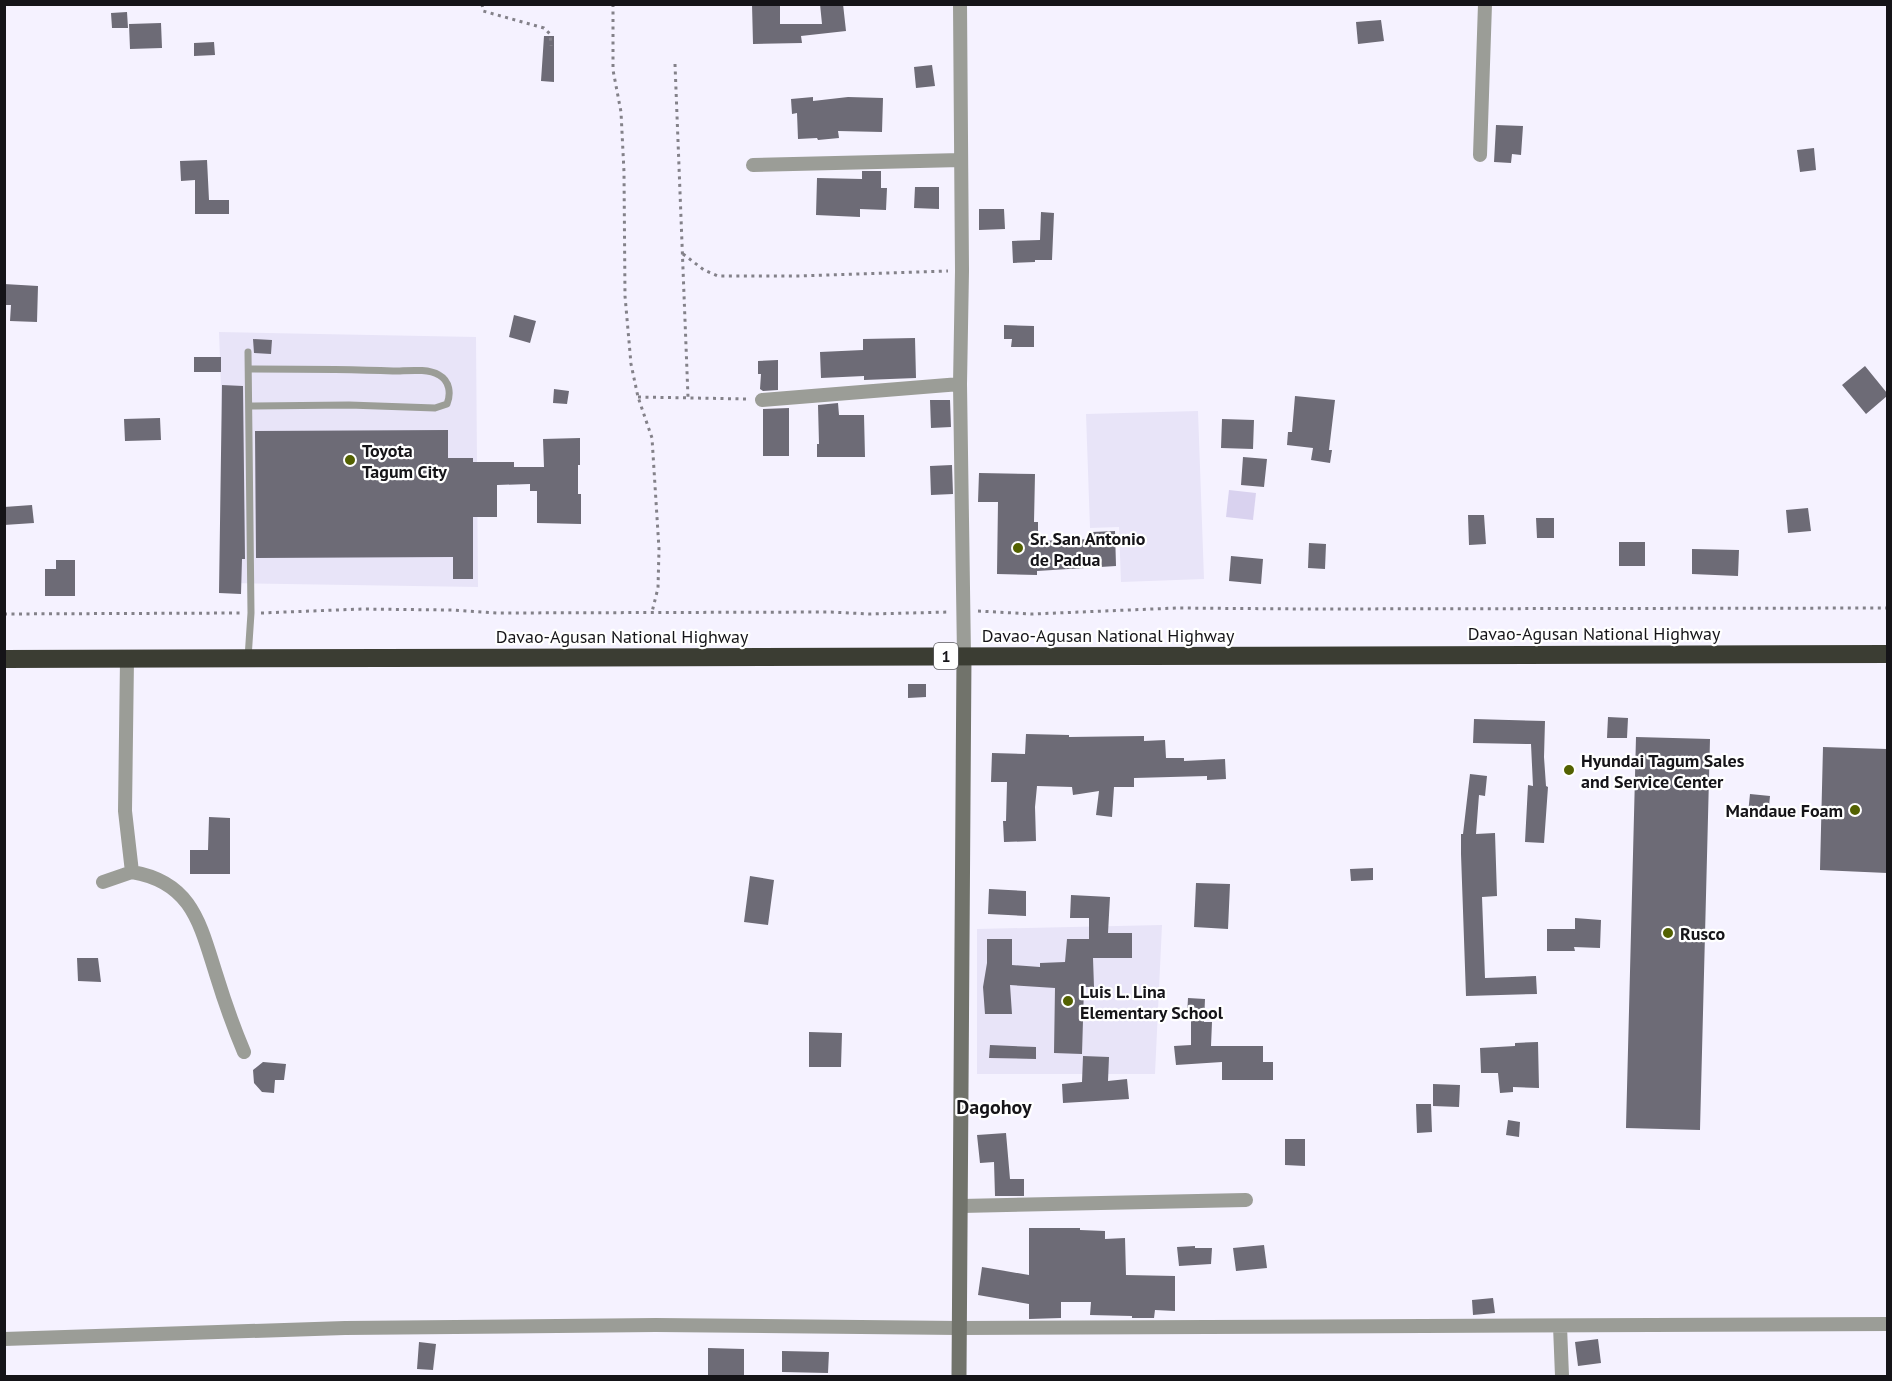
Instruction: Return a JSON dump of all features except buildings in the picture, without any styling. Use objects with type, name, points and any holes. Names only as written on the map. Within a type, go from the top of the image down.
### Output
[{"type":"highway","name":"Davao-Agusan National Highway","points":[[4,659],[1887,654]]},
{"type":"street","points":[[958,1377],[964,656],[960,384],[962,271],[960,4]]},
{"type":"street","points":[[1480,155],[1485,4]]},
{"type":"street","points":[[753,165],[961,160]]},
{"type":"street","points":[[762,400],[960,384]]},
{"type":"street","points":[[128,659],[125,811],[132,872]]},
{"type":"street","points":[[104,882],[132,872],[151,875],[165,882],[191,908],[202,929],[231,1022],[244,1052]]},
{"type":"street","points":[[961,1206],[1246,1200]]},
{"type":"street","points":[[4,1339],[357,1327],[656,1325],[959,1328],[1887,1324]]},
{"type":"street","points":[[1560,1326],[1562,1377]]},
{"type":"lane","points":[[248,352],[251,613],[248,658]]},
{"type":"lane","points":[[249,369],[431,372],[444,379],[450,392],[447,404],[435,408],[349,405],[249,406]]},
{"type":"path","points":[[482,4],[483,11],[544,28],[550,34],[551,46]]},
{"type":"path","points":[[613,4],[613,70],[621,112],[624,172],[625,296],[631,364],[638,397],[652,438],[659,549],[658,588],[651,613]]},
{"type":"path","points":[[675,64],[688,397]]},
{"type":"path","points":[[684,254],[704,270],[718,276],[962,271]]},
{"type":"path","points":[[638,397],[762,400]]},
{"type":"path","points":[[4,614],[251,613],[362,609],[497,613],[831,612],[869,614],[944,613],[964,610],[1032,614],[1217,608],[1887,608]]},
{"type":"shaded area","name":"Toyota Tagum City","points":[[219,332],[476,337],[478,587],[228,583]]},
{"type":"shaded area","points":[[1198,411],[1204,579],[1121,582],[1119,527],[1090,528],[1086,414]]},
{"type":"shaded area","points":[[1229,490],[1256,493],[1253,520],[1226,517]]},
{"type":"shaded area","name":"Luis L. Lina Elementary School","points":[[1162,925],[1155,1074],[977,1074],[977,929]]},
{"type":"place","name":"Toyota Tagum City","points":[[350,460]]},
{"type":"place","name":"Sr. San Antonio de Padua","points":[[1018,548]]},
{"type":"place","name":"Hyundai Tagum Sales and Service Center","points":[[1569,770]]},
{"type":"place","name":"Mandaue Foam","points":[[1855,810]]},
{"type":"place","name":"Rusco","points":[[1668,933]]},
{"type":"place","name":"Luis L. Lina Elementary School","points":[[1068,1001]]},
{"type":"district","name":"Dagohoy","points":[[994,1107]]}]
